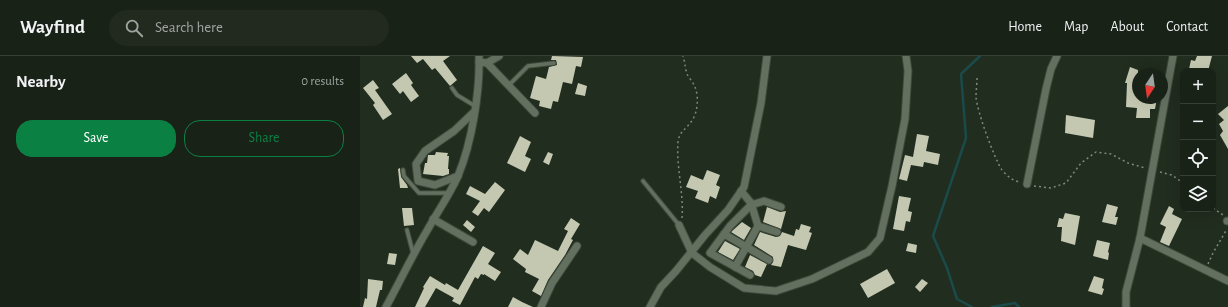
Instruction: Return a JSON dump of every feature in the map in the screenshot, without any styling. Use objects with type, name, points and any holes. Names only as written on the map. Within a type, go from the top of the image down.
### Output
[{"type":"street","points":[[487,63],[499,56]]},
{"type":"street","points":[[650,307],[661,287],[728,210],[744,186],[751,155],[767,56]]},
{"type":"street","points":[[679,225],[692,253],[710,267],[744,288],[776,291],[812,279],[868,252],[880,238],[905,120],[908,71],[906,56]]},
{"type":"street","points":[[1027,184],[1046,89],[1057,56]]},
{"type":"street","points":[[1126,307],[1126,292],[1140,238],[1173,56]]},
{"type":"street","points":[[386,307],[413,254],[458,176],[467,148],[474,109],[479,59],[487,63],[535,113]]},
{"type":"street","points":[[458,176],[435,185],[418,181],[416,164],[425,151],[454,131],[474,109]]},
{"type":"street","points":[[735,267],[758,226],[751,205],[741,191]]},
{"type":"street","points":[[750,275],[710,252],[730,226],[751,205],[764,201],[781,206]]},
{"type":"street","points":[[433,219],[472,242]]},
{"type":"street","points":[[758,226],[776,232]]},
{"type":"street","points":[[724,234],[769,260]]},
{"type":"street","points":[[1140,238],[1228,281]]},
{"type":"street","points":[[540,307],[552,283],[577,246]]},
{"type":"lane","points":[[508,86],[528,66],[554,63]]},
{"type":"lane","points":[[452,88],[457,95],[474,109]]},
{"type":"lane","points":[[404,170],[404,176],[419,193],[448,193]]},
{"type":"lane","points":[[643,180],[679,225]]},
{"type":"lane","points":[[408,230],[413,254]]},
{"type":"path","points":[[679,225],[683,218],[678,173],[678,140],[681,133],[692,122],[698,97],[695,87],[687,72],[683,56]]},
{"type":"path","points":[[977,78],[976,98],[981,116],[991,145],[1002,169],[1011,179],[1037,187],[1051,188],[1066,183],[1081,163],[1096,152],[1112,154],[1128,163],[1172,176],[1180,181]]},
{"type":"path","points":[[1206,270],[1213,253],[1228,230],[1226,218],[1216,210]]},
{"type":"building","points":[[411,56],[450,56],[443,61],[457,80],[450,86],[435,68],[432,70],[423,59],[417,63]]},
{"type":"building","points":[[552,56],[583,57],[581,67],[576,66],[572,84],[563,82],[558,102],[553,101],[551,109],[539,106],[540,101],[530,98],[536,76],[546,79],[549,67],[557,65],[556,60],[551,60]]},
{"type":"building","points":[[1197,56],[1212,56],[1209,68],[1189,68],[1191,60],[1195,61]]},
{"type":"building","points":[[1130,67],[1133,68],[1132,104],[1156,104],[1155,109],[1150,109],[1150,118],[1136,118],[1137,108],[1126,107],[1127,83],[1125,83]]},
{"type":"building","points":[[406,73],[413,83],[411,85],[419,96],[411,102],[403,91],[400,94],[392,84]]},
{"type":"building","points":[[373,80],[379,88],[375,90],[392,114],[383,120],[373,105],[375,103],[363,88]]},
{"type":"building","points":[[578,83],[587,86],[585,96],[575,94]]},
{"type":"building","points":[[1228,106],[1228,149],[1220,135],[1223,131],[1219,124],[1224,120],[1218,114]]},
{"type":"building","points":[[1066,115],[1095,120],[1093,138],[1065,133]]},
{"type":"building","points":[[917,134],[929,136],[926,151],[940,154],[938,165],[924,162],[923,167],[911,165],[907,181],[899,179],[905,155],[913,157]]},
{"type":"building","points":[[520,136],[531,142],[525,156],[531,159],[525,172],[507,163]]},
{"type":"building","points":[[436,152],[448,153],[449,174],[443,176],[423,174],[428,155],[435,155]]},
{"type":"building","points":[[548,152],[553,154],[549,165],[543,162]]},
{"type":"building","points":[[400,168],[401,177],[408,188],[400,188],[398,169]]},
{"type":"building","points":[[707,170],[720,175],[716,185],[720,187],[716,199],[710,196],[708,203],[695,198],[698,191],[686,187],[691,175],[703,180]]},
{"type":"building","points":[[495,182],[505,190],[489,212],[484,208],[478,216],[472,212],[480,201],[466,194],[470,186],[485,194]]},
{"type":"building","points":[[899,196],[911,198],[908,211],[912,212],[910,222],[906,221],[904,231],[893,229]]},
{"type":"building","points":[[1107,204],[1118,207],[1115,217],[1118,217],[1116,225],[1102,222]]},
{"type":"building","points":[[1169,206],[1174,209],[1172,214],[1182,219],[1169,246],[1160,242],[1166,227],[1160,224]]},
{"type":"building","points":[[767,207],[780,212],[786,211],[781,229],[763,222]]},
{"type":"building","points":[[402,208],[412,208],[414,225],[404,226]]},
{"type":"building","points":[[1065,213],[1080,216],[1075,245],[1061,241],[1062,227],[1057,227],[1059,218],[1063,219]]},
{"type":"building","points":[[571,218],[580,224],[571,239],[573,240],[565,255],[548,280],[541,296],[532,291],[539,279],[525,272],[526,269],[513,259],[520,249],[528,255],[535,240],[558,251],[568,231],[564,229]]},
{"type":"building","points":[[467,220],[475,227],[471,232],[463,225]]},
{"type":"building","points":[[742,222],[751,228],[744,240],[731,232]]},
{"type":"building","points":[[801,224],[811,227],[809,232],[812,233],[806,250],[788,245],[781,267],[771,265],[773,262],[773,257],[754,245],[760,232],[776,237],[780,236],[782,232],[794,236],[796,229],[799,230]]},
{"type":"building","points":[[1097,240],[1110,243],[1108,260],[1093,256]]},
{"type":"building","points":[[725,241],[740,249],[733,260],[718,252]]},
{"type":"building","points":[[908,243],[917,245],[916,253],[906,251]]},
{"type":"building","points":[[483,246],[495,253],[488,264],[501,272],[495,281],[484,274],[481,274],[478,279],[475,277],[460,305],[452,301],[454,298],[436,288],[425,307],[415,307],[424,288],[423,287],[430,276],[445,285],[446,283],[458,290]]},
{"type":"building","points":[[389,253],[397,254],[395,265],[387,264]]},
{"type":"building","points":[[750,255],[767,264],[761,277],[755,275],[753,271],[745,267]]},
{"type":"building","points":[[887,269],[895,283],[868,298],[860,284]]},
{"type":"building","points":[[1094,276],[1104,279],[1102,288],[1104,289],[1102,295],[1088,291]]},
{"type":"building","points":[[368,279],[383,281],[382,290],[380,290],[376,307],[363,307],[365,298],[367,299]]},
{"type":"building","points":[[922,279],[928,283],[920,292],[915,287]]},
{"type":"building","points":[[513,297],[522,302],[533,307],[508,307]]},
{"type":"waterway","points":[[972,307],[957,299],[947,268],[933,236],[966,138],[961,74],[980,56]]},
{"type":"waterway","points":[[992,307],[1015,303],[1019,307]]}]
